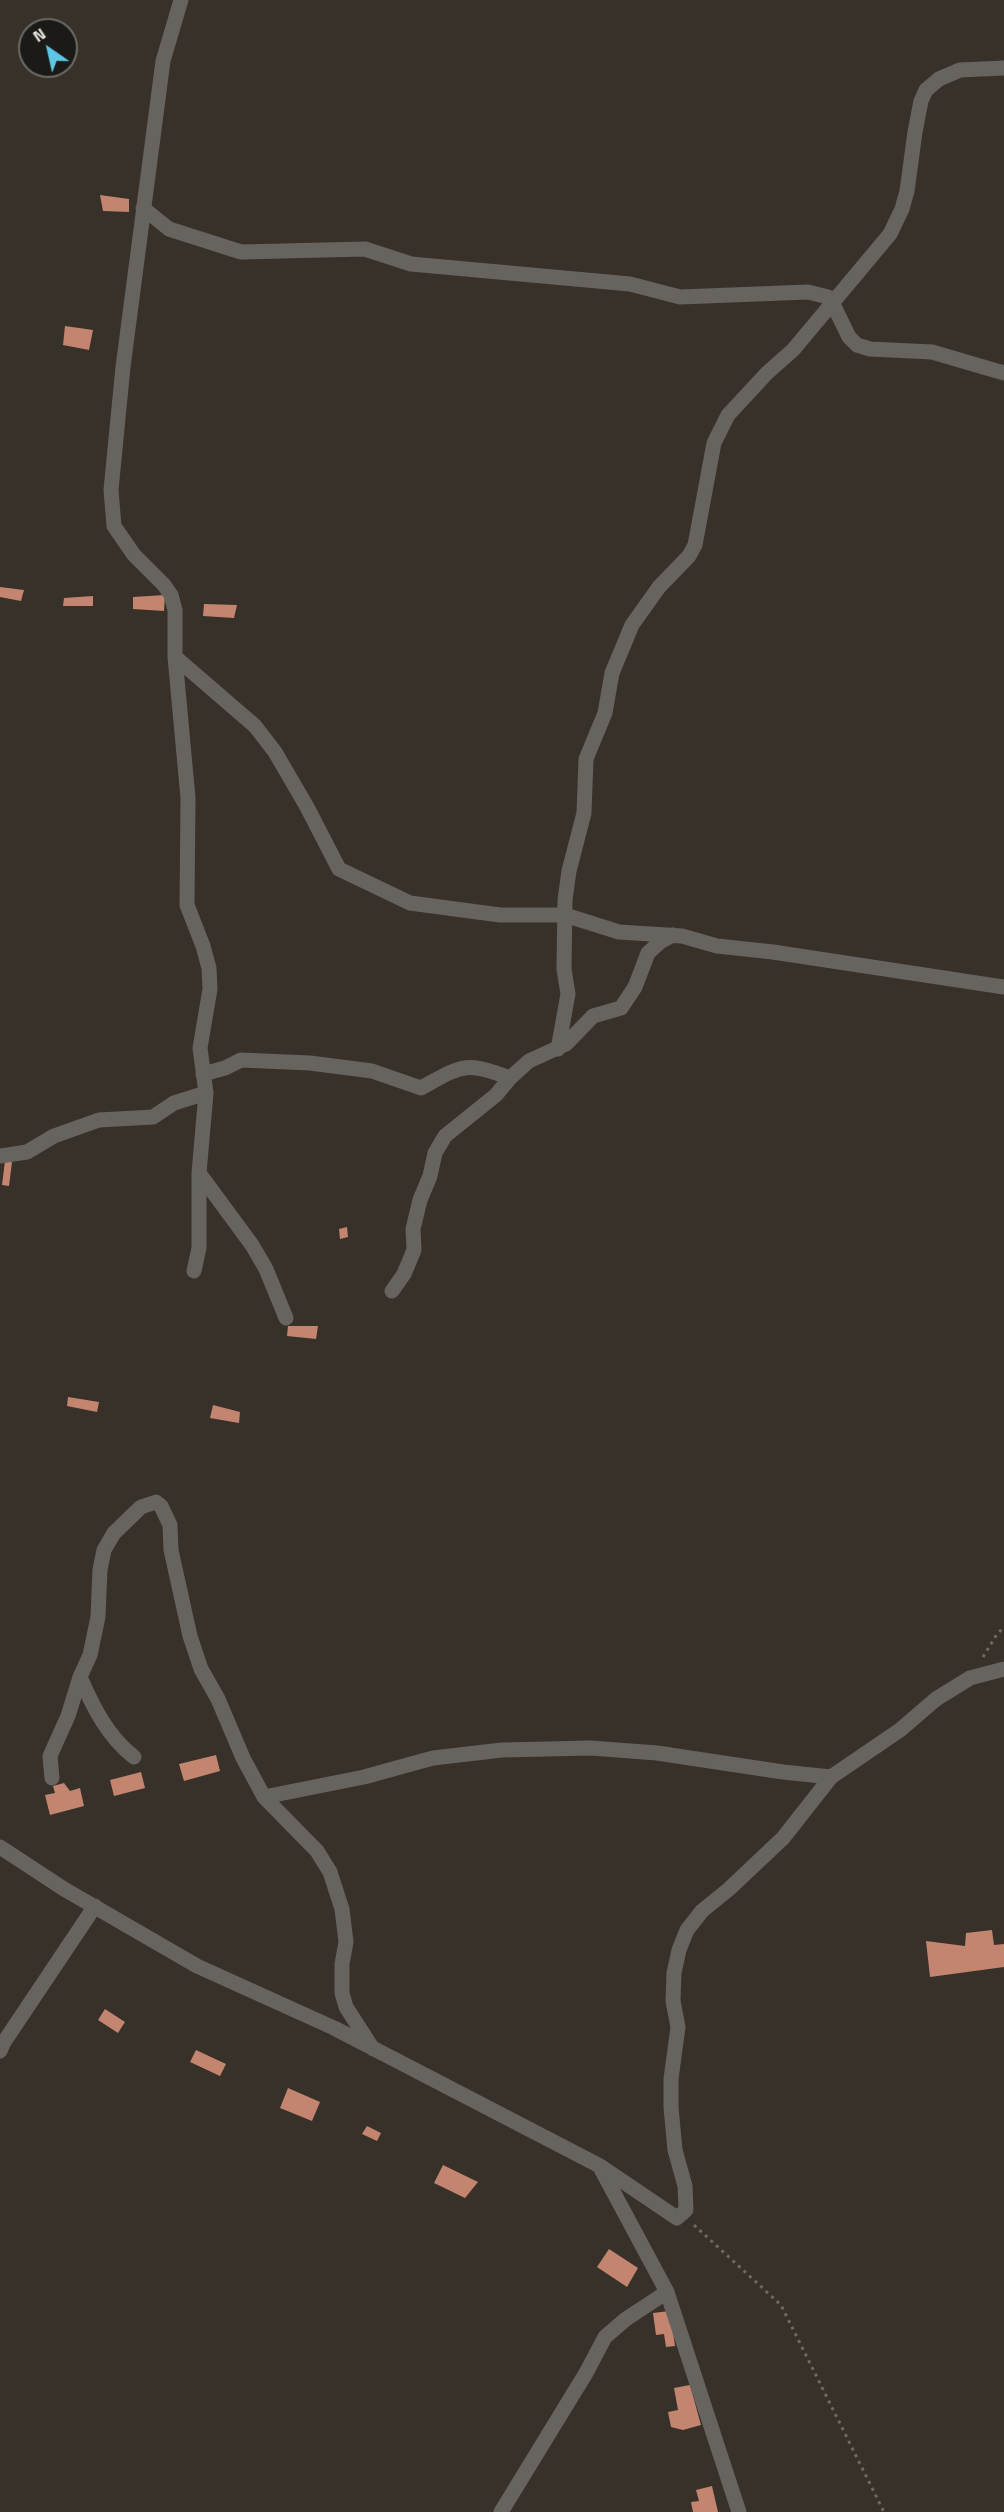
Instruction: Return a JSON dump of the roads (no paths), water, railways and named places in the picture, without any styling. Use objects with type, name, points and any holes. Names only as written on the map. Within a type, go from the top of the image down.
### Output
[{"type":"street","points":[[181,0],[163,61],[143,208],[111,490],[114,526],[134,555],[164,585],[171,595],[175,610],[176,657],[188,798],[187,905],[203,946],[210,989],[200,1048],[206,1094],[199,1173],[199,1248],[194,1271]]},
{"type":"street","points":[[558,1049],[568,994],[564,969],[569,871],[584,813],[586,759],[605,714],[612,673],[632,625],[666,577],[690,556],[695,545],[714,443],[728,415],[767,373],[793,351],[890,234],[902,209],[912,164],[921,101],[926,90],[939,79],[960,70],[978,67],[1004,68]]},
{"type":"street","points":[[143,208],[169,229],[241,252],[365,249],[411,264],[630,284],[680,297],[808,292],[828,297],[849,337],[857,345],[870,349],[932,352],[1004,373]]},
{"type":"street","points":[[140,235],[169,229]]},
{"type":"street","points":[[176,657],[255,726],[275,752],[339,869],[410,903],[500,915],[565,915],[619,932],[682,936],[717,946],[773,952],[1004,987]]},
{"type":"street","points":[[392,1291],[404,1274],[414,1250],[413,1229],[420,1200],[430,1176],[435,1153],[445,1136],[496,1095],[529,1061],[558,1049],[573,1038],[592,1016],[621,1008],[635,987],[648,953],[660,942],[673,935]]},
{"type":"street","points":[[202,1074],[225,1068],[241,1060],[310,1063],[372,1071],[421,1088],[450,1071],[464,1067],[482,1067],[510,1078]]},
{"type":"street","points":[[0,1156],[27,1152],[54,1136],[99,1120],[153,1117],[174,1103],[206,1094]]},
{"type":"street","points":[[199,1173],[252,1245],[266,1269],[286,1318]]},
{"type":"street","points":[[52,1778],[50,1756],[68,1716],[80,1677],[90,1655],[98,1617],[100,1570],[104,1550],[114,1533],[141,1507],[156,1502],[161,1506],[170,1525],[171,1550],[190,1636],[201,1669],[218,1699],[243,1758],[264,1797],[316,1851],[330,1872],[342,1908],[346,1942],[342,1964],[342,1993],[346,2007],[373,2049]]},
{"type":"street","points":[[0,1847],[197,1966],[334,2028],[600,2166],[677,2218],[686,2210],[685,2186],[675,2150],[671,2107],[671,2079],[678,2027],[673,1992],[679,1950],[687,1930],[702,1911],[783,1838],[831,1777],[900,1730],[936,1699],[970,1678],[1004,1669]]},
{"type":"street","points":[[80,1677],[102,1719],[120,1746],[134,1757]]},
{"type":"street","points":[[264,1797],[364,1777],[433,1758],[502,1750],[591,1748],[657,1753],[831,1777]]},
{"type":"street","points":[[0,2052],[4,2042],[95,1906]]},
{"type":"street","points":[[600,2166],[667,2292],[739,2512]]},
{"type":"street","points":[[501,2512],[586,2373],[605,2337],[626,2319],[667,2292]]}]
